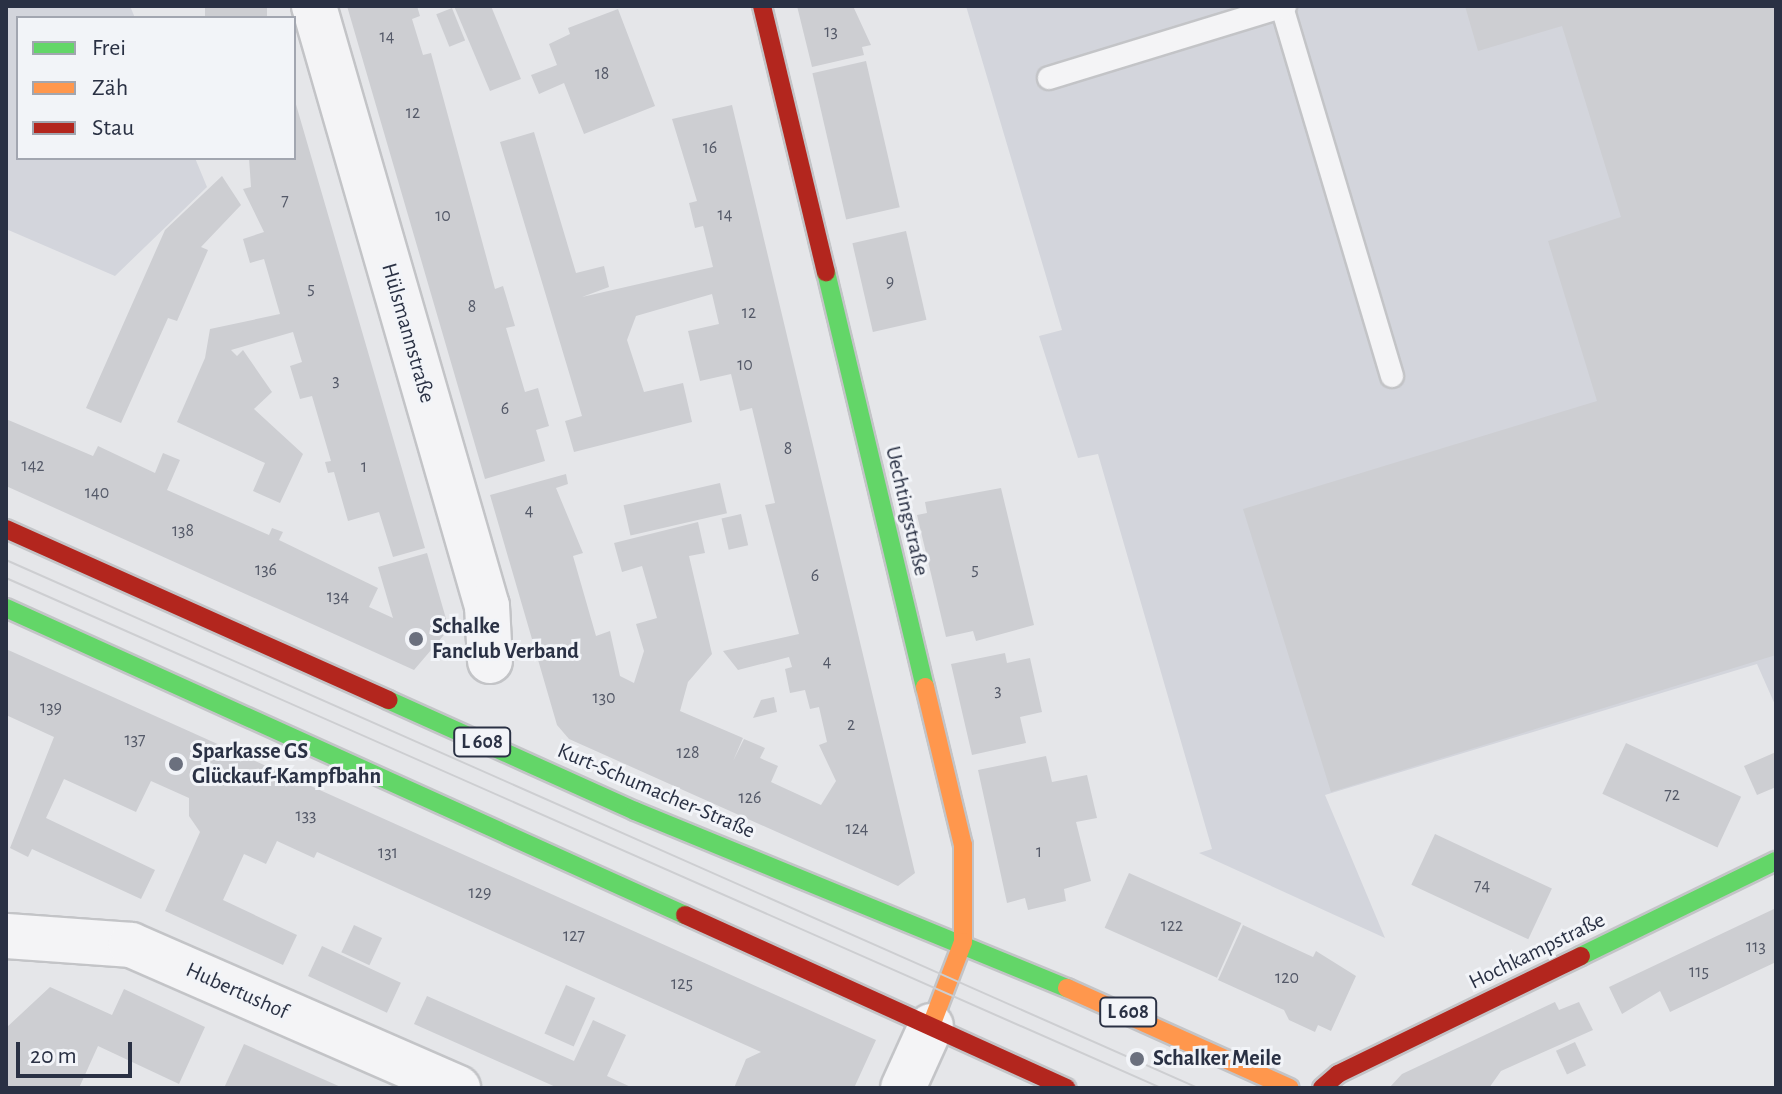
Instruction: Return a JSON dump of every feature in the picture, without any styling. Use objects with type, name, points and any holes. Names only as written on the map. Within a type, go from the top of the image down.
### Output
[{"type":"main road","name":"Uechtingstraße","points":[[762,6],[963,845],[963,942],[931,1026]]},
{"type":"main road","name":"Kurt-Schumacher-Straße","points":[[6,529],[635,811],[963,942],[1290,1088]]},
{"type":"main road","points":[[6,608],[1067,1088]]},
{"type":"main road","name":"Hochkampstraße","points":[[1322,1088],[1338,1074],[1776,861]]},
{"type":"street","name":"Hülsmannstraße","points":[[314,6],[487,606],[490,661]]},
{"type":"street","name":"Hubertushof","points":[[6,936],[131,945],[458,1088]]},
{"type":"street","points":[[903,1088],[931,1026]]},
{"type":"lane","points":[[1049,78],[1283,6],[1392,376]]},
{"type":"shaded area","points":[[6,6],[130,6],[134,16],[16,16],[16,160],[196,160],[207,187],[115,276],[6,229]]},
{"type":"shaded area","points":[[966,6],[1776,6],[1776,707],[1757,664],[1325,795],[1385,938],[1199,853],[1212,849],[1098,454],[1078,458],[1039,336],[1062,330]]},
{"type":"building","points":[[205,6],[267,6],[267,16],[205,16]]},
{"type":"building","points":[[347,6],[417,6],[420,16],[412,19],[423,55],[431,53],[495,289],[503,286],[515,326],[506,328],[525,392],[538,388],[549,426],[536,430],[545,461],[485,479]]},
{"type":"building","points":[[454,6],[491,6],[521,79],[490,91]]},
{"type":"building","points":[[797,6],[853,6],[871,45],[862,47],[864,55],[812,67]]},
{"type":"building","points":[[1465,6],[1776,6],[1776,655],[1331,792],[1243,509],[1597,401],[1548,241],[1621,217],[1562,26],[1478,51]]},
{"type":"building","points":[[452,8],[465,40],[449,47],[436,14]]},
{"type":"building","points":[[618,9],[655,106],[584,134],[564,83],[539,94],[531,75],[557,65],[549,44],[570,34],[568,28]]},
{"type":"building","points":[[866,61],[900,207],[846,220],[812,73]]},
{"type":"building","points":[[296,104],[425,548],[393,557],[379,512],[348,521],[334,472],[328,473],[325,462],[331,461],[312,396],[300,399],[290,366],[302,362],[293,332],[231,350],[237,356],[243,350],[272,392],[254,409],[303,454],[280,503],[253,491],[265,463],[177,422],[205,358],[210,329],[280,314],[264,259],[250,263],[243,239],[264,232],[243,189],[251,187],[249,160],[296,160]]},
{"type":"building","points":[[732,105],[915,873],[898,886],[569,739],[557,725],[490,495],[566,474],[568,484],[556,488],[583,553],[573,556],[596,636],[610,631],[620,676],[634,683],[644,651],[636,624],[657,618],[642,566],[622,572],[614,543],[698,522],[705,553],[689,556],[712,654],[688,682],[680,711],[743,738],[733,761],[744,739],[765,748],[760,758],[778,766],[771,782],[821,805],[836,781],[819,745],[827,742],[819,707],[810,709],[805,690],[790,693],[785,669],[792,667],[789,657],[738,670],[723,651],[799,634],[765,505],[775,503],[752,408],[740,411],[731,374],[700,381],[688,331],[719,324],[712,294],[636,316],[627,340],[644,392],[683,383],[692,422],[574,452],[565,421],[582,416],[500,142],[534,132],[576,273],[604,266],[609,287],[582,297],[713,267],[703,226],[695,228],[689,203],[697,201],[672,119]]},
{"type":"building","points":[[222,176],[241,205],[201,247],[208,250],[177,321],[168,318],[121,423],[86,408],[165,230]]},
{"type":"building","points":[[906,231],[926,320],[873,332],[852,243]]},
{"type":"building","points":[[6,419],[93,456],[98,446],[155,473],[163,453],[180,460],[167,490],[269,535],[272,528],[283,532],[279,540],[378,588],[369,607],[393,618],[378,567],[427,553],[449,629],[414,670],[6,486]]},
{"type":"building","points":[[720,483],[727,513],[631,535],[624,505]]},
{"type":"building","points":[[1001,488],[1034,625],[976,641],[973,631],[946,637],[917,515],[927,513],[925,502]]},
{"type":"building","points":[[741,514],[748,545],[729,550],[722,518]]},
{"type":"building","points":[[6,649],[876,1040],[854,1088],[734,1088],[746,1059],[761,1052],[317,852],[314,858],[277,841],[266,864],[244,854],[223,900],[297,935],[283,965],[165,911],[200,832],[189,816],[189,798],[151,781],[136,812],[64,779],[46,818],[155,870],[141,899],[32,849],[28,857],[10,848],[54,737],[6,715]]},
{"type":"building","points":[[1005,653],[1007,663],[1030,658],[1042,712],[1020,717],[1026,743],[972,755],[951,664]]},
{"type":"building","points":[[774,697],[777,712],[753,718],[761,700]]},
{"type":"building","points":[[1626,743],[1741,797],[1717,847],[1602,794]]},
{"type":"building","points":[[1776,752],[1776,787],[1757,795],[1744,766]]},
{"type":"building","points":[[1046,756],[1052,782],[1087,775],[1097,818],[1076,822],[1091,881],[1064,889],[1066,901],[1028,910],[1025,898],[1007,903],[978,770]]},
{"type":"building","points":[[1435,834],[1552,889],[1528,939],[1411,885]]},
{"type":"building","points":[[1129,873],[1241,923],[1217,978],[1105,928]]},
{"type":"building","points":[[1776,908],[1776,962],[1670,1012],[1660,991],[1622,1014],[1609,987]]},
{"type":"building","points":[[354,925],[382,938],[369,965],[341,952]]},
{"type":"building","points":[[1243,925],[1313,957],[1316,951],[1356,976],[1331,1031],[1318,1025],[1315,1032],[1289,1020],[1284,1010],[1218,980]]},
{"type":"building","points":[[322,946],[401,983],[387,1013],[308,976]]},
{"type":"building","points":[[566,985],[595,998],[574,1046],[544,1033]]},
{"type":"building","points":[[50,987],[112,1015],[124,989],[205,1027],[179,1084],[98,1046],[79,1088],[6,1088],[6,1028]]},
{"type":"building","points":[[427,996],[574,1061],[593,1020],[626,1035],[607,1076],[633,1088],[558,1088],[414,1024]]},
{"type":"building","points":[[1555,1002],[1559,1010],[1579,1002],[1593,1030],[1501,1071],[1489,1088],[1389,1088],[1402,1074]]},
{"type":"building","points":[[1575,1042],[1586,1066],[1567,1074],[1556,1051]]},
{"type":"building","points":[[244,1044],[343,1088],[224,1088]]},
{"type":"tram line","points":[[6,560],[1198,1088]]},
{"type":"tram line","points":[[6,578],[1161,1088]]},
{"type":"traffic: fast","points":[[826,272],[925,687]]},
{"type":"traffic: fast","points":[[6,608],[685,915]]},
{"type":"traffic: fast","points":[[388,700],[635,811],[1067,988]]},
{"type":"traffic: fast","points":[[1581,956],[1776,861]]},
{"type":"traffic: slow","points":[[925,687],[963,845],[963,942],[931,1026]]},
{"type":"traffic: slow","points":[[1067,988],[1290,1088]]},
{"type":"traffic: jam","points":[[762,6],[826,272]]},
{"type":"traffic: jam","points":[[6,529],[388,700]]},
{"type":"traffic: jam","points":[[685,915],[1067,1088]]},
{"type":"traffic: jam","points":[[1322,1088],[1338,1074],[1581,956]]},
{"type":"place","name":"Schalke Fanclub Verband","points":[[416,639]]},
{"type":"place","name":"Sparkasse GS Glückauf-Kampfbahn","points":[[176,764]]},
{"type":"place","name":"Schalker Meile","points":[[1137,1059]]}]
